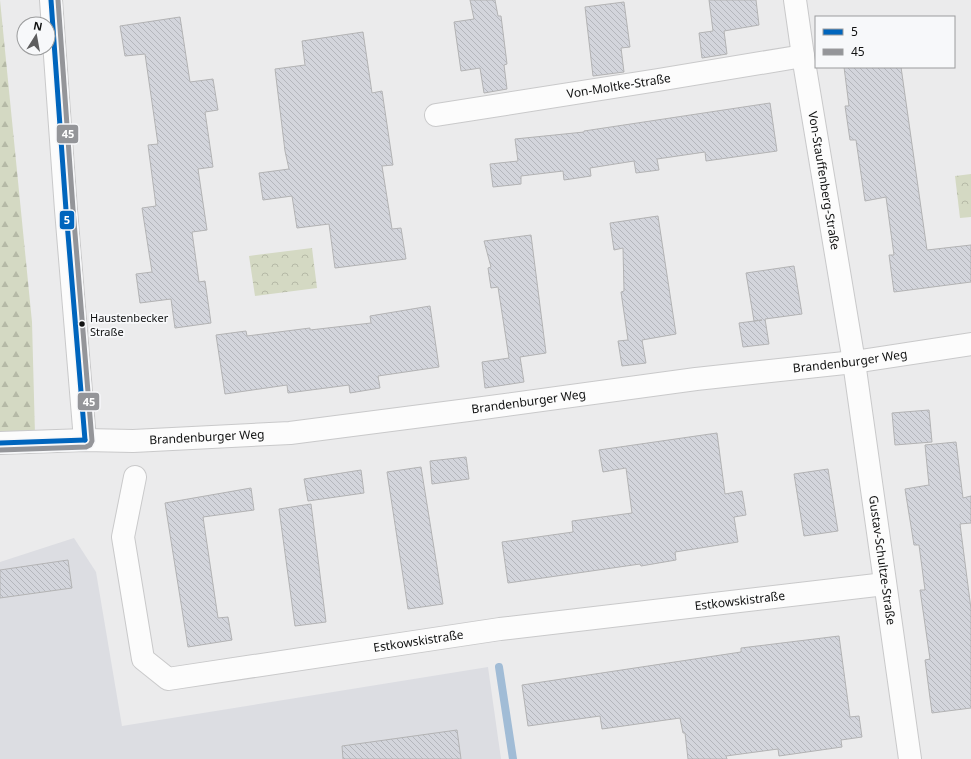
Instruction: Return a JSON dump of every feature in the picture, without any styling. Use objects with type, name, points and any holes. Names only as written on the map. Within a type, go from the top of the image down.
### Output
[{"type":"street","points":[[51,0],[66,217],[85,440]]},
{"type":"street","name":"Von-Stauffenberg-Straße","points":[[795,0],[854,362]]},
{"type":"street","name":"Von-Moltke-Straße","points":[[436,116],[803,56]]},
{"type":"street","name":"Brandenburger Weg","points":[[0,443],[85,440],[133,441],[290,433],[696,379],[854,362],[971,344]]},
{"type":"street","name":"Gustav-Schultze-Straße","points":[[854,362],[910,759]]},
{"type":"street","name":"Estkowskistraße","points":[[135,477],[123,536],[143,659],[168,679],[500,629],[885,584]]},
{"type":"shaded area","points":[[74,538],[96,572],[122,726],[488,667],[501,759],[0,759],[0,562]]},
{"type":"green space","points":[[0,0],[32,322],[35,435],[0,435]]},
{"type":"green space","points":[[971,174],[971,217],[960,218],[955,176]]},
{"type":"green space","points":[[312,248],[317,288],[255,296],[249,256]]},
{"type":"building","points":[[470,0],[495,0],[498,16],[501,16],[507,64],[504,65],[507,89],[484,93],[480,68],[461,71],[454,22],[474,19]]},
{"type":"building","points":[[709,0],[756,0],[759,25],[724,31],[727,54],[702,58],[699,33],[713,31]]},
{"type":"building","points":[[624,2],[630,47],[621,48],[624,72],[593,76],[585,7]]},
{"type":"building","points":[[180,17],[190,82],[213,79],[218,110],[205,112],[213,167],[198,169],[207,230],[192,232],[199,282],[205,281],[211,323],[175,328],[171,299],[140,303],[136,274],[152,272],[142,208],[156,206],[148,145],[158,144],[145,54],[125,56],[120,26]]},
{"type":"building","points":[[363,32],[372,93],[382,91],[393,165],[382,166],[392,229],[401,228],[406,259],[335,268],[329,224],[297,228],[292,196],[263,200],[259,173],[289,169],[285,151],[275,69],[305,65],[302,41]]},
{"type":"building","points":[[844,68],[901,68],[927,250],[971,245],[971,282],[894,292],[889,255],[894,255],[886,197],[865,201],[856,140],[850,140],[845,106],[849,106]]},
{"type":"building","points":[[770,103],[777,151],[706,161],[705,152],[657,159],[659,170],[636,173],[634,161],[590,168],[591,176],[564,180],[563,171],[521,176],[521,184],[493,187],[490,164],[518,161],[515,139],[584,132]]},
{"type":"building","points":[[658,216],[676,334],[642,340],[646,363],[622,366],[618,341],[628,340],[621,292],[624,291],[623,248],[614,250],[610,223]]},
{"type":"building","points":[[531,235],[546,353],[520,357],[524,382],[485,388],[482,362],[509,358],[498,287],[491,288],[488,268],[491,267],[484,241]]},
{"type":"building","points":[[794,266],[802,314],[765,319],[769,344],[743,347],[739,323],[762,320],[754,321],[746,273]]},
{"type":"building","points":[[430,306],[439,367],[378,376],[380,388],[350,393],[349,385],[288,393],[287,385],[225,394],[216,335],[246,331],[247,336],[310,328],[310,330],[371,323],[370,316]]},
{"type":"building","points":[[929,410],[932,442],[895,445],[892,413]]},
{"type":"building","points":[[717,433],[725,494],[742,491],[746,515],[734,517],[738,542],[675,552],[676,560],[508,583],[502,542],[573,532],[572,521],[632,513],[626,468],[603,472],[599,450]]},
{"type":"building","points":[[956,442],[963,498],[971,496],[971,523],[960,524],[971,609],[971,708],[932,713],[925,660],[930,659],[920,590],[925,590],[919,545],[914,545],[905,489],[929,485],[925,445]]},
{"type":"building","points":[[466,457],[469,479],[432,484],[430,461]]},
{"type":"building","points":[[421,467],[443,604],[408,609],[387,472]]},
{"type":"building","points":[[828,469],[838,531],[804,536],[794,474]]},
{"type":"building","points":[[361,470],[364,493],[308,501],[304,479]]},
{"type":"building","points":[[251,488],[254,510],[203,517],[218,618],[228,617],[232,640],[188,647],[165,503]]},
{"type":"building","points":[[311,504],[326,622],[295,626],[279,509]]},
{"type":"building","points":[[68,560],[72,588],[0,598],[0,570]]},
{"type":"building","points":[[839,636],[850,717],[859,716],[862,737],[841,740],[842,747],[779,756],[778,749],[726,756],[727,759],[688,759],[685,733],[683,733],[680,718],[602,729],[600,716],[528,726],[522,685],[741,652],[741,648]]},
{"type":"building","points":[[457,730],[461,759],[343,759],[342,746]]},
{"type":"waterway","points":[[499,667],[513,759]]},
{"type":"transit line","name":"5","points":[[51,0],[66,210],[85,440]]},
{"type":"transit line","name":"45","points":[[0,450],[86,447],[90,445],[92,441],[58,0]]},
{"type":"transit line","name":"5","points":[[0,443],[85,440]]},
{"type":"place","name":"Haustenbecker Straße","points":[[82,324]]}]
